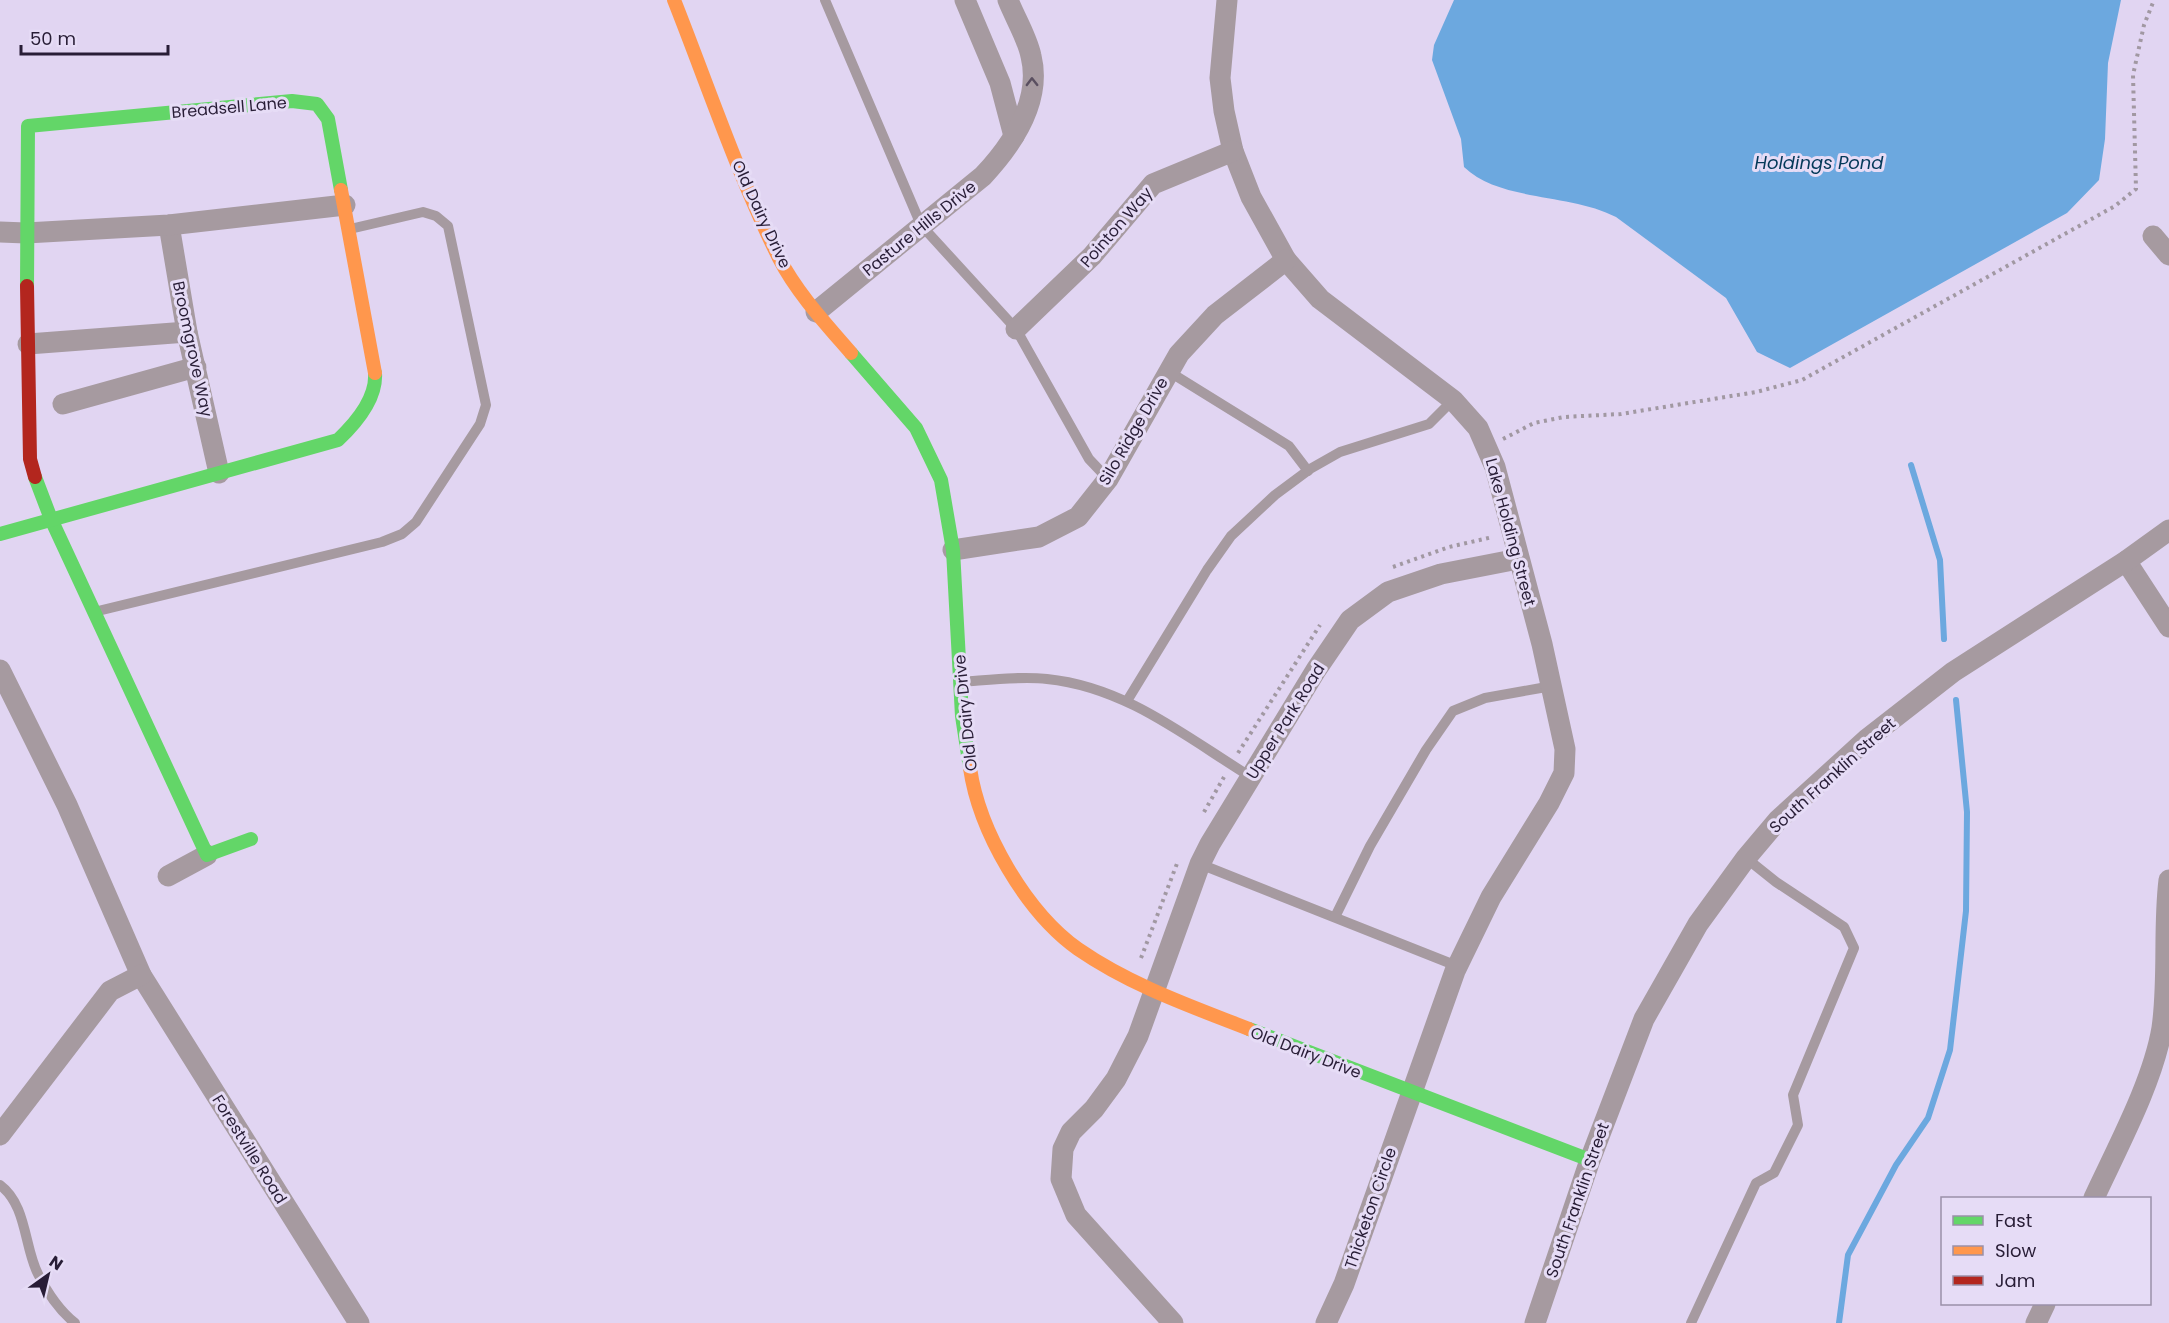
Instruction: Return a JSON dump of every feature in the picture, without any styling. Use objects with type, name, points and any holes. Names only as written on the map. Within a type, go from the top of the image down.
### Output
[{"type":"street","name":"Old Dairy Drive","points":[[675,0],[727,136],[780,260],[816,312],[916,428],[941,480],[953,550],[962,716],[973,791],[995,848],[1021,888],[1055,929],[1078,949],[1153,992],[1590,1160]]},
{"type":"street","points":[[965,0],[1000,83],[1014,136]]},
{"type":"street","name":"Pasture Hills Drive","points":[[816,312],[984,176],[1005,153],[1033,97],[1032,56],[1008,0]]},
{"type":"street","name":"Lake Holding Street","points":[[1227,0],[1220,78],[1224,111],[1233,151],[1251,197],[1286,260],[1320,299],[1453,400],[1478,428],[1495,467],[1552,686],[1565,749],[1564,772],[1549,803],[1491,897],[1457,966],[1411,1092]]},
{"type":"street","name":"Breadsell Lane","points":[[0,534],[51,520],[338,440],[355,424],[376,386],[350,229],[328,119],[317,104],[292,101],[28,126],[26,233],[30,459],[38,491],[51,520]]},
{"type":"street","name":"Pointon Way","points":[[1016,329],[1092,256],[1153,184],[1233,151]]},
{"type":"street","points":[[0,232],[26,233],[169,225],[345,205]]},
{"type":"street","name":"Broomgrove Way","points":[[169,225],[187,332],[219,473]]},
{"type":"street","points":[[2153,236],[2169,255]]},
{"type":"street","name":"Silo Ridge Drive","points":[[953,550],[1039,537],[1078,517],[1108,479],[1179,354],[1215,315],[1286,260]]},
{"type":"street","points":[[28,344],[187,332]]},
{"type":"street","points":[[63,404],[196,368]]},
{"type":"street","points":[[51,520],[96,612],[207,855]]},
{"type":"street","name":"South Franklin Street","points":[[1535,1323],[1590,1160],[1644,1019],[1698,924],[1746,858],[1778,820],[1867,739],[1953,672],[2126,561],[2169,530]]},
{"type":"street","name":"Upper Park Road","points":[[1153,992],[1200,864],[1251,777],[1350,620],[1388,592],[1441,574],[1518,559]]},
{"type":"street","points":[[2126,561],[2169,627]]},
{"type":"street","name":"Forestville Road","points":[[0,670],[67,805],[141,975],[359,1323]]},
{"type":"street","points":[[168,876],[207,855],[251,839]]},
{"type":"street","points":[[2094,1197],[2140,1097],[2162,1030],[2168,980],[2169,880]]},
{"type":"street","points":[[0,1135],[110,991],[141,975]]},
{"type":"street","points":[[1153,992],[1138,1036],[1116,1078],[1067,1140],[1063,1149],[1061,1179],[1076,1215],[1173,1323]]},
{"type":"street","name":"Thicketon Circle","points":[[1326,1323],[1344,1284],[1411,1092]]},
{"type":"street","points":[[2036,1323],[2045,1305]]},
{"type":"lane","points":[[825,0],[921,225],[1016,329],[1089,459],[1108,479]]},
{"type":"lane","points":[[96,612],[382,542],[402,534],[416,522],[480,424],[486,405],[448,226],[436,216],[423,213],[350,229]]},
{"type":"lane","points":[[1168,371],[1289,446],[1308,471]]},
{"type":"lane","points":[[1127,701],[1207,570],[1231,536],[1275,495],[1308,471],[1340,453],[1429,424],[1453,400]]},
{"type":"lane","points":[[960,682],[1046,678],[1082,684],[1150,712],[1251,777]]},
{"type":"lane","points":[[1335,917],[1370,846],[1426,750],[1453,711],[1485,698],[1552,686]]},
{"type":"lane","points":[[1692,1323],[1756,1183],[1774,1173],[1798,1125],[1793,1095],[1854,948],[1844,927],[1776,882],[1746,858]]},
{"type":"lane","points":[[1200,864],[1457,966]]},
{"type":"lane","points":[[0,1185],[6,1189],[20,1215],[38,1273],[64,1314],[75,1323]]},
{"type":"path","points":[[1499,440],[1534,423],[1564,417],[1621,414],[1756,392],[1802,380],[2115,206],[2136,189],[2133,75],[2144,25],[2154,0]]},
{"type":"path","points":[[1133,957],[1146,965]]},
{"type":"water","name":"Holdings Pond","points":[[1454,0],[2121,0],[2108,63],[2105,139],[2099,180],[2067,213],[1790,368],[1757,352],[1726,298],[1616,217],[1598,209],[1497,186],[1479,178],[1464,167],[1461,139],[1432,60],[1434,45]]},
{"type":"waterway","points":[[1911,465],[1940,560],[1944,639]]},
{"type":"waterway","points":[[1839,1323],[1848,1255],[1896,1165],[1928,1118],[1950,1050],[1966,911],[1967,812],[1956,700]]},
{"type":"traffic: fast","points":[[27,286],[28,126],[292,101],[317,104],[328,119],[341,190]]},
{"type":"traffic: fast","points":[[851,353],[916,428],[941,480],[953,550],[962,716],[970,768]]},
{"type":"traffic: fast","points":[[0,534],[338,440],[352,426],[369,401],[375,383],[375,373]]},
{"type":"traffic: fast","points":[[35,477],[51,519],[207,855],[251,839]]},
{"type":"traffic: fast","points":[[1249,1029],[1590,1160]]},
{"type":"traffic: slow","points":[[674,0],[737,163],[779,258],[803,296],[851,353]]},
{"type":"traffic: slow","points":[[341,190],[375,373]]},
{"type":"traffic: slow","points":[[970,768],[983,818],[994,843],[1023,892],[1059,933],[1098,962],[1139,984],[1249,1029]]},
{"type":"traffic: jam","points":[[27,286],[30,459],[35,477]]}]
